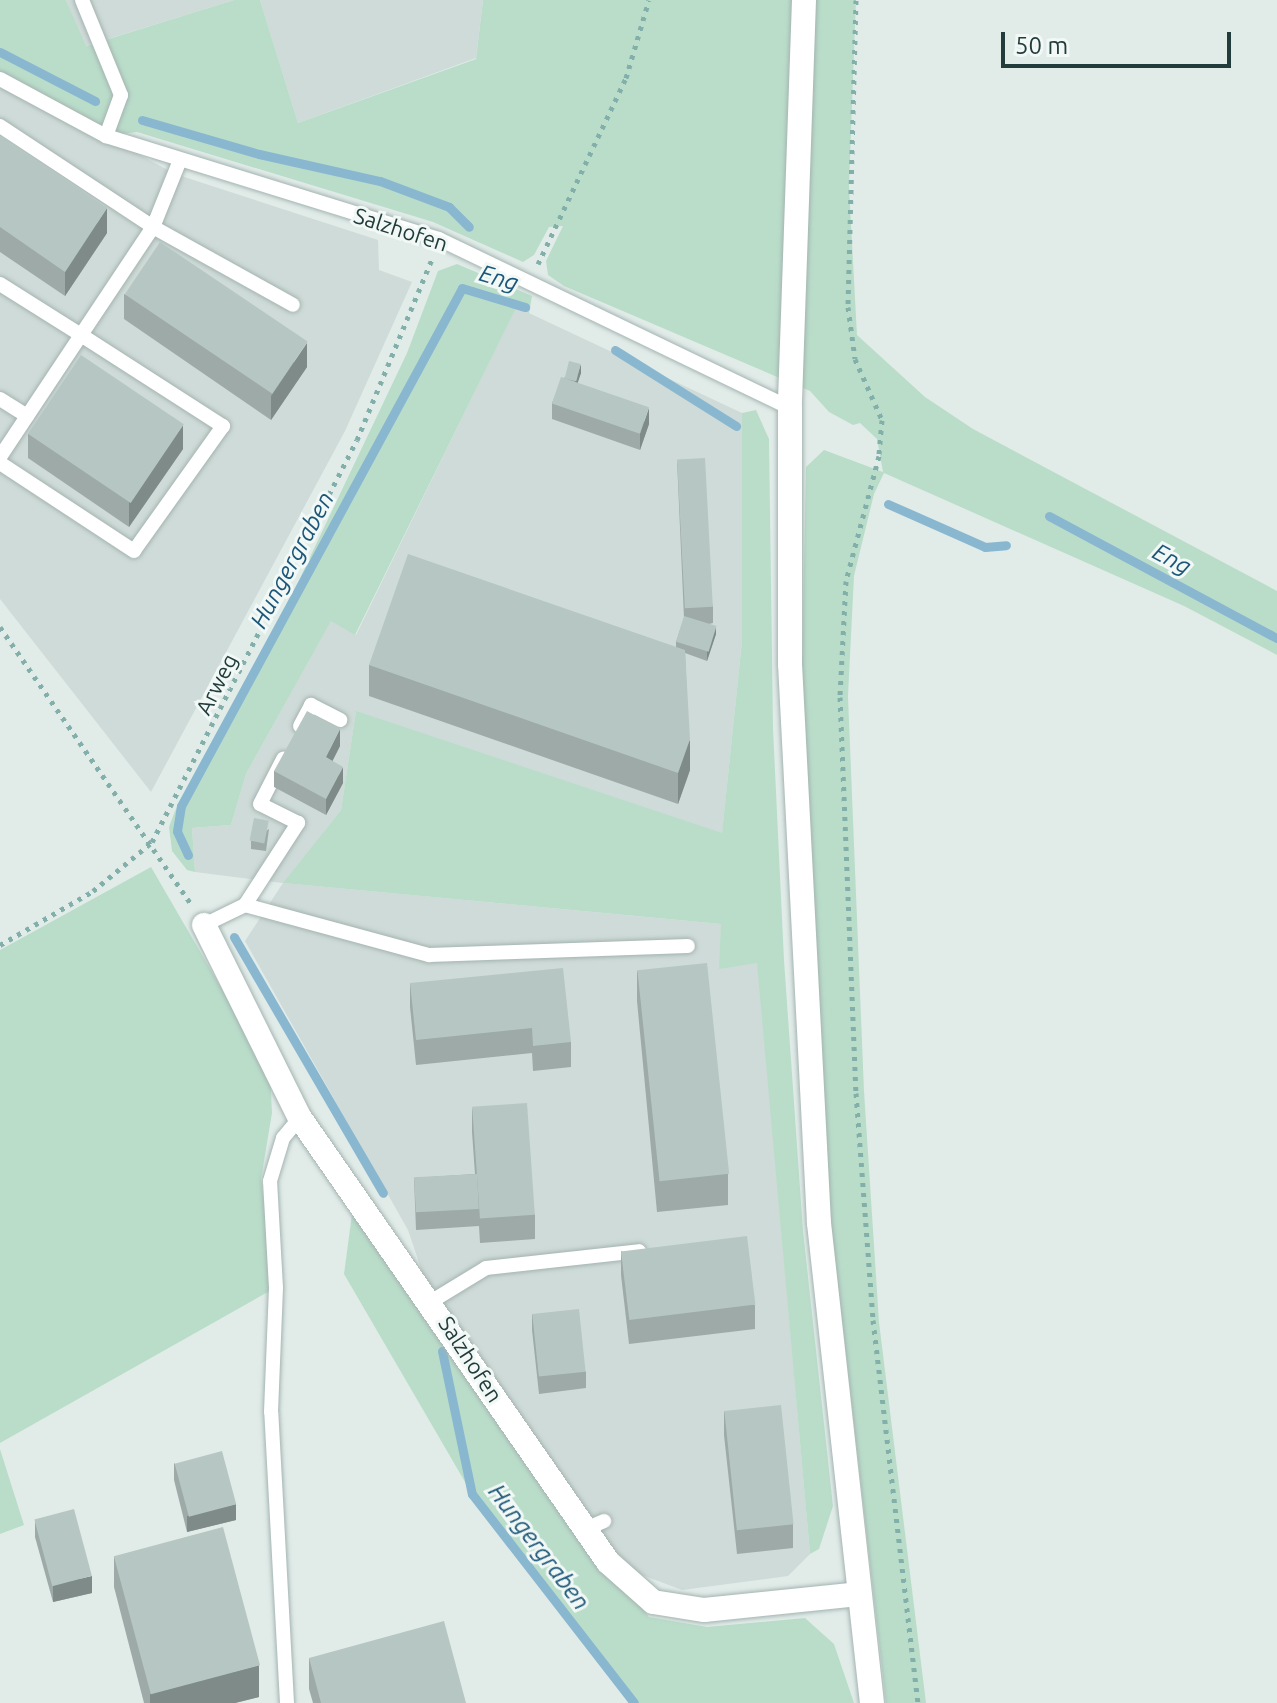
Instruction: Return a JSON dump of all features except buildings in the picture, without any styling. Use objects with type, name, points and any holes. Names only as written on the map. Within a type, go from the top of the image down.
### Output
[{"type":"street","points":[[804,0],[790,408],[790,664],[801,935],[819,1223],[872,1703]]},
{"type":"street","name":"Salzhofen","points":[[204,925],[300,1118],[594,1525],[608,1562],[653,1602],[704,1610],[858,1594]]},
{"type":"lane","points":[[82,0],[121,95],[106,136]]},
{"type":"lane","name":"Salzhofen","points":[[0,79],[106,136],[439,239],[531,279],[790,408]]},
{"type":"lane","points":[[0,126],[153,227],[293,305]]},
{"type":"lane","points":[[0,284],[81,335],[223,426],[134,551],[0,460],[27,416],[81,335],[153,227],[180,160]]},
{"type":"lane","points":[[0,399],[27,416]]},
{"type":"lane","points":[[204,925],[245,905],[298,823],[260,804],[311,705],[340,720]]},
{"type":"lane","points":[[245,905],[429,955],[688,946]]},
{"type":"lane","points":[[287,1703],[271,1412],[276,1288],[270,1181],[283,1138],[300,1118]]},
{"type":"lane","points":[[432,1301],[486,1268],[658,1249]]},
{"type":"path","points":[[531,279],[626,78],[649,0]]},
{"type":"path","points":[[856,0],[848,307],[855,359],[882,420],[879,456],[846,581],[840,697],[856,1093],[873,1320],[918,1703]]},
{"type":"path","name":"Arweg","points":[[0,945],[93,891],[152,842],[357,440],[439,239]]},
{"type":"path","points":[[0,627],[152,842],[204,925]]},
{"type":"shaded area","points":[[66,0],[234,0],[85,46]]},
{"type":"shaded area","points":[[260,0],[483,0],[476,58],[298,123]]},
{"type":"shaded area","points":[[0,79],[175,174],[378,240],[379,270],[412,282],[345,431],[151,792],[0,599]]},
{"type":"shaded area","points":[[516,307],[742,413],[742,641],[722,834],[356,712],[341,810],[284,883],[721,924],[758,963],[810,1554],[788,1576],[682,1590],[608,1562],[432,1301],[408,1230],[245,941],[283,883],[195,872],[192,828],[231,825],[246,774],[331,620],[356,635]]},
{"type":"green space","points":[[0,0],[66,0],[86,46],[234,0],[260,0],[298,123],[476,59],[483,0],[856,0],[849,186],[857,335],[925,397],[973,429],[1277,591],[1277,655],[1184,606],[884,473],[874,494],[854,576],[848,696],[864,1091],[879,1322],[926,1703],[886,1703],[830,1216],[807,849],[802,666],[806,467],[824,450],[883,472],[877,439],[860,423],[853,425],[829,412],[810,391],[564,286],[548,275],[546,261],[563,226],[549,227],[534,255],[523,262],[433,222],[137,132],[106,136],[0,79]]},
{"type":"green space","points":[[457,264],[532,296],[529,313],[516,308],[355,635],[331,621],[246,774],[231,825],[192,828],[195,872],[187,870],[172,851],[169,827],[175,811],[282,616],[407,353],[438,271]]},
{"type":"green space","points":[[756,410],[769,439],[773,728],[784,960],[803,1231],[833,1506],[819,1549],[810,1554],[757,963],[719,969],[721,924],[283,883],[341,810],[356,711],[722,833],[742,641],[742,413]]},
{"type":"green space","points":[[151,867],[270,1072],[272,1113],[261,1179],[275,1288],[0,1443],[0,950]]},
{"type":"green space","points":[[352,1214],[432,1301],[583,1530],[649,1617],[707,1627],[805,1618],[834,1644],[854,1703],[634,1703],[472,1494],[344,1274]]},
{"type":"green space","points":[[0,1449],[24,1525],[0,1534]]},
{"type":"waterway","name":"Hungergraben","points":[[0,52],[95,101]]},
{"type":"waterway","name":"Hungergraben","points":[[142,120],[259,154],[380,181],[449,207],[469,227]]},
{"type":"waterway","name":"Hungergraben","points":[[188,855],[177,831],[181,806],[462,288],[525,307]]},
{"type":"waterway","name":"Eng","points":[[615,350],[736,426]]},
{"type":"waterway","name":"Eng","points":[[888,504],[985,547],[1006,545]]},
{"type":"waterway","name":"Eng","points":[[1049,516],[1277,638]]},
{"type":"waterway","name":"Hungergraben","points":[[234,937],[383,1193]]},
{"type":"waterway","name":"Hungergraben","points":[[442,1351],[472,1494],[634,1703]]}]
